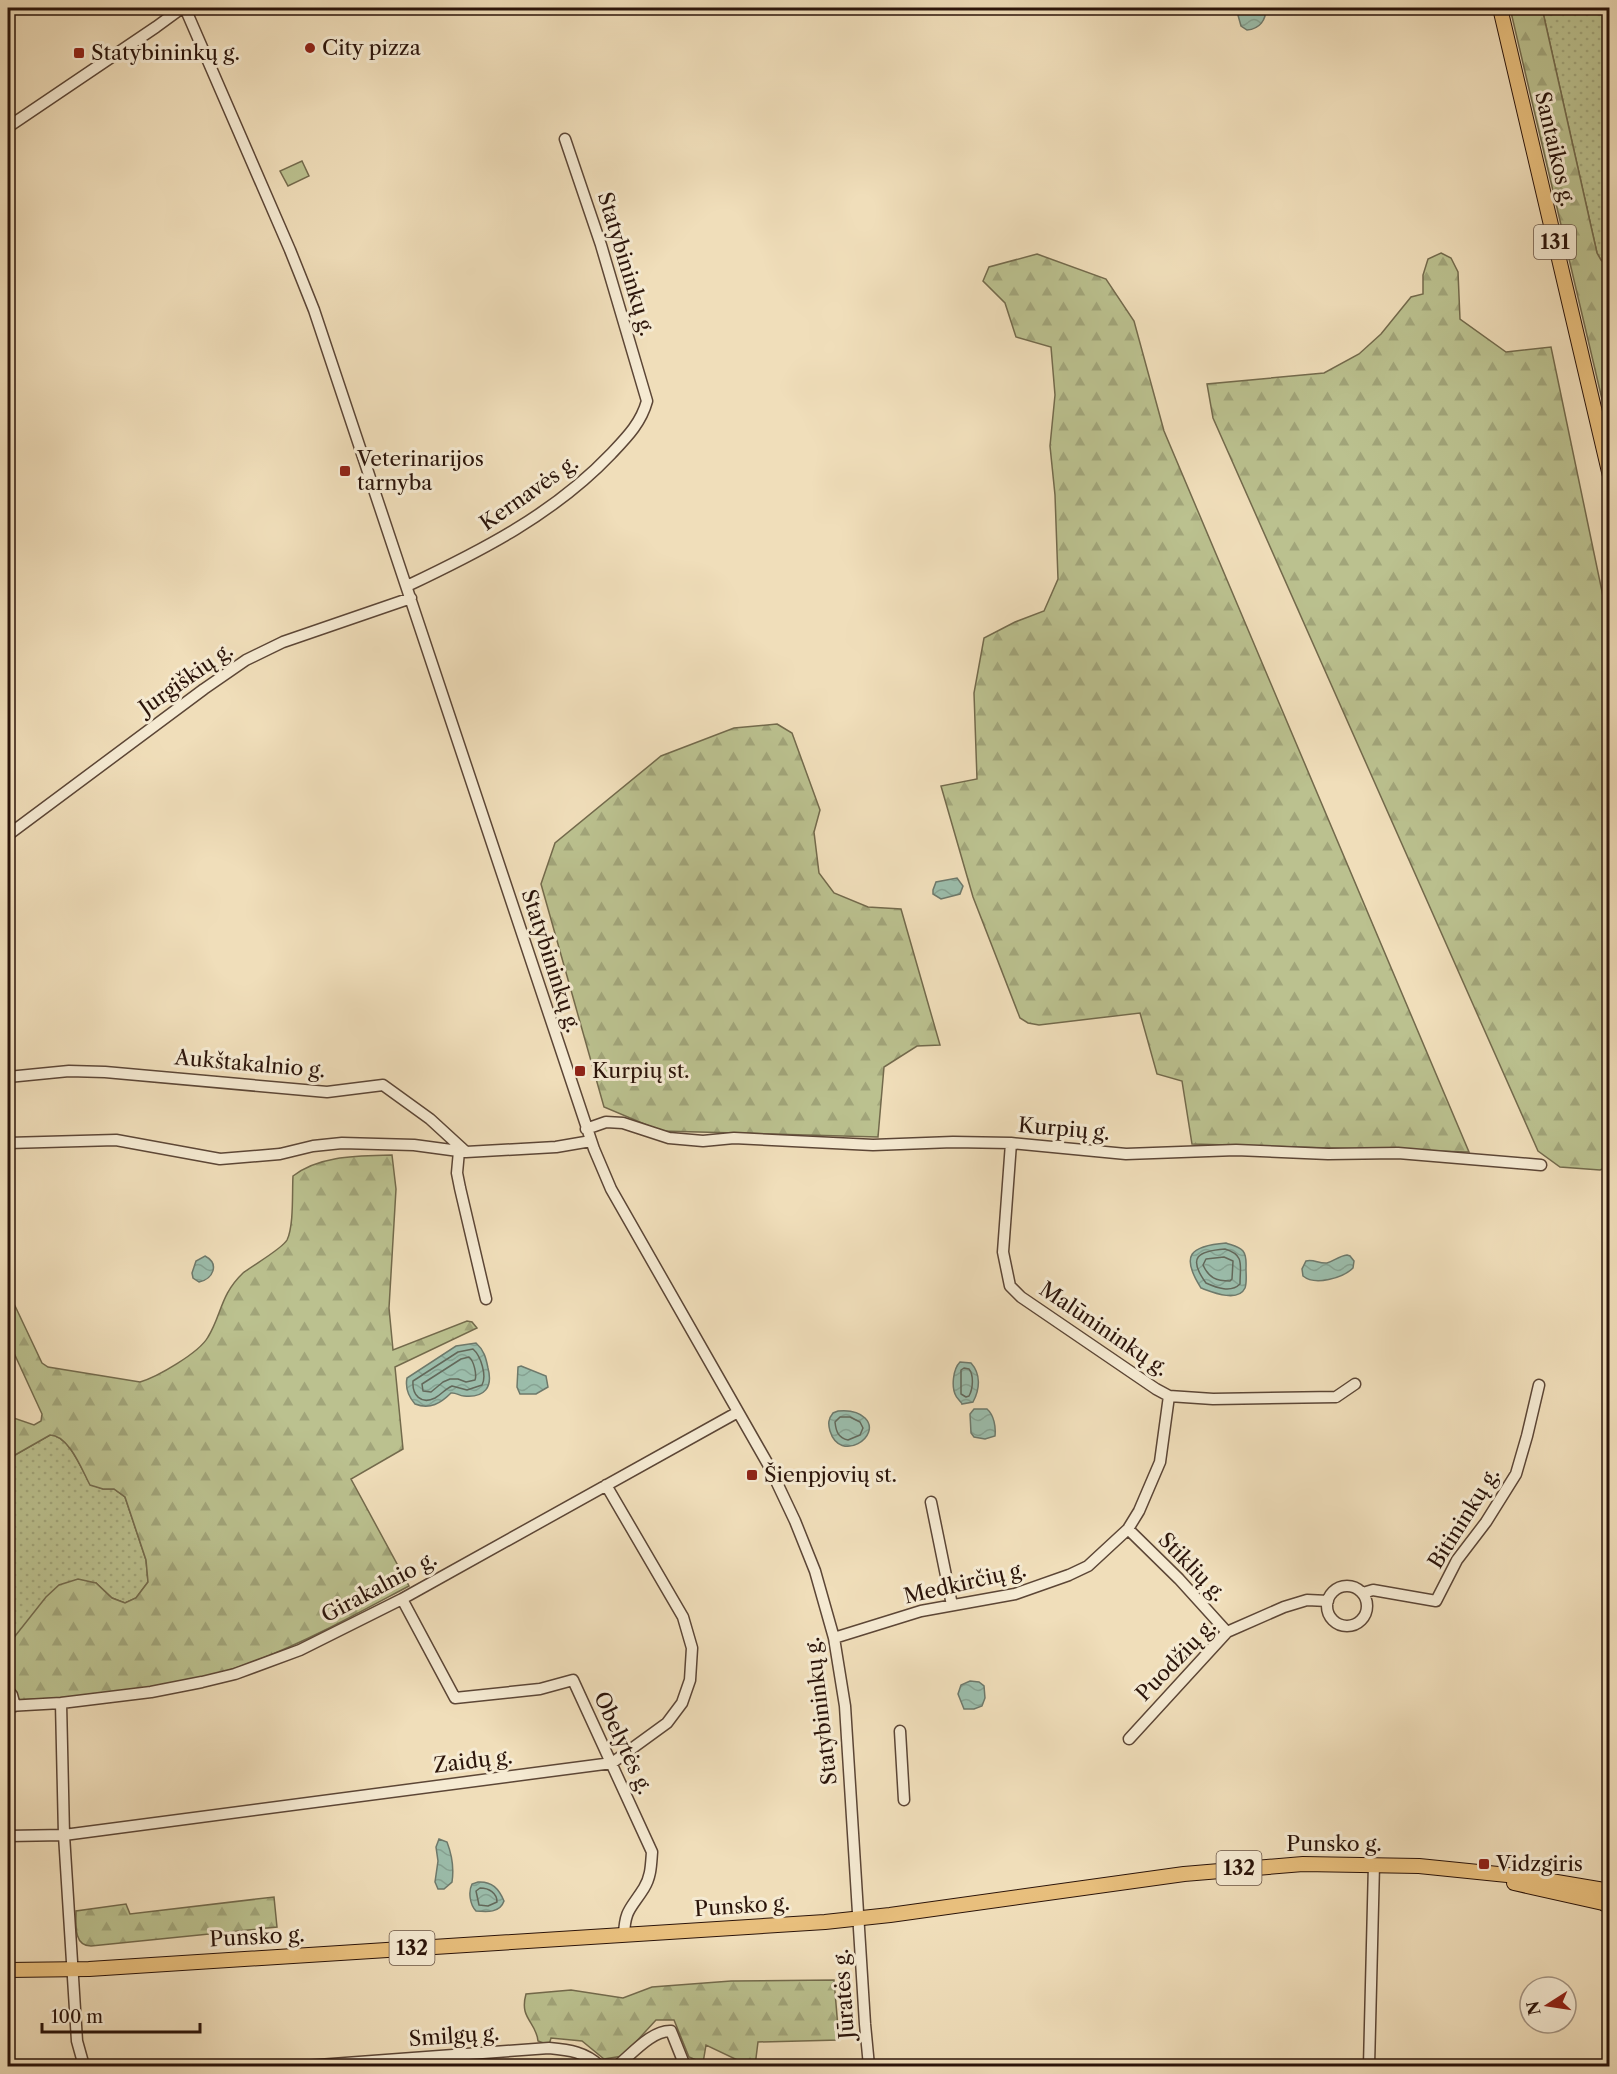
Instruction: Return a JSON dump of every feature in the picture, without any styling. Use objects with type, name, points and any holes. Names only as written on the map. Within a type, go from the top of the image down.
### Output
[{"type":"main road","name":"Santaikos g.","points":[[1500,8],[1610,476]]},
{"type":"main road","name":"Punsko g.","points":[[8,1970],[73,1969],[858,1918],[1184,1874],[1303,1864],[1419,1866],[1527,1877],[1610,1892]]},
{"type":"main road","name":"Punsko g.","points":[[1477,1872],[1526,1886],[1603,1903],[1610,1907]]},
{"type":"street","points":[[8,127],[184,8]]},
{"type":"street","name":"Statybininkų g.","points":[[184,8],[286,239],[310,300],[586,1129],[611,1189],[769,1466],[815,1571],[834,1638],[845,1706],[858,1918]]},
{"type":"street","name":"Statybininkų g.","points":[[565,139],[601,245],[647,401]]},
{"type":"street","name":"Kernavės g.","points":[[407,586],[460,561],[516,530],[558,500],[599,466],[631,432],[643,415],[647,401]]},
{"type":"street","name":"Jurgiškių g.","points":[[8,835],[204,688],[246,660],[283,642],[411,598]]},
{"type":"street","name":"Aukštakalnio g.","points":[[8,1077],[69,1071],[105,1071],[327,1092],[383,1085],[430,1119],[462,1151]]},
{"type":"street","name":"Kurpių g.","points":[[586,1129],[606,1122],[622,1123],[669,1138],[703,1141],[734,1138],[862,1145],[1011,1143],[1126,1154],[1236,1150],[1328,1154],[1398,1153],[1541,1165]]},
{"type":"street","points":[[8,1143],[116,1140],[220,1159],[280,1154],[313,1146],[342,1143],[414,1145],[462,1151],[556,1147],[591,1141]]},
{"type":"street","name":"Malūnininkų g.","points":[[1011,1143],[1003,1252],[1010,1286],[1021,1297],[1074,1335],[1169,1396],[1213,1399],[1336,1397],[1355,1384]]},
{"type":"street","points":[[462,1151],[457,1173],[486,1299]]},
{"type":"street","name":"Bitininkų g.","points":[[1363,1593],[1373,1590],[1436,1601],[1458,1560],[1486,1522],[1516,1474],[1539,1385]]},
{"type":"street","name":"Medkirčių g.","points":[[834,1638],[921,1611],[1015,1594],[1088,1566],[1128,1529],[1139,1511],[1160,1462],[1169,1396]]},
{"type":"street","name":"Girakalnio g.","points":[[11,1706],[61,1703],[151,1692],[235,1674],[300,1650],[402,1599],[738,1412]]},
{"type":"street","name":"Zaidų g.","points":[[8,1836],[64,1835],[612,1763],[667,1723],[682,1703],[690,1680],[692,1648],[683,1617],[606,1485]]},
{"type":"street","points":[[931,1502],[952,1605]]},
{"type":"street","name":"Stiklių g.","points":[[1128,1529],[1179,1579],[1227,1632]]},
{"type":"street","points":[[1346,1586],[1363,1593],[1367,1605],[1360,1622],[1348,1626],[1331,1618],[1327,1607],[1328,1600],[1335,1590],[1346,1586]]},
{"type":"street","name":"Obelytės g.","points":[[402,1599],[455,1698],[540,1689],[573,1680],[652,1852],[651,1870],[645,1887],[624,1918],[624,1935]]},
{"type":"street","name":"Puodžių g.","points":[[1129,1739],[1227,1632],[1306,1600],[1328,1600]]},
{"type":"street","points":[[8,1690],[12,1695],[11,1706]]},
{"type":"street","points":[[61,1703],[64,1835],[77,2041],[84,2067]]},
{"type":"street","points":[[900,1731],[904,1800]]},
{"type":"street","points":[[1369,2067],[1374,1864]]},
{"type":"street","name":"Jūratės g.","points":[[858,1918],[869,2067]]},
{"type":"street","points":[[617,2067],[663,2030],[671,2031],[685,2067]]},
{"type":"street","name":"Smilgų g.","points":[[305,2067],[549,2048],[572,2050],[590,2057],[600,2067]]},
{"type":"green space","points":[[1510,8],[1542,8],[1597,253],[1609,268],[1609,429]]},
{"type":"green space","points":[[1542,8],[1609,8],[1609,268],[1597,253]]},
{"type":"green space","points":[[302,161],[309,176],[288,186],[280,171]]},
{"type":"green space","points":[[1441,253],[1451,258],[1458,272],[1460,319],[1506,352],[1551,347],[1609,625],[1610,1166],[1600,1170],[1560,1167],[1538,1151],[1213,418],[1207,384],[1324,373],[1359,354],[1381,334],[1411,297],[1423,294],[1423,275],[1428,259]]},
{"type":"green space","points":[[1037,254],[1106,279],[1134,321],[1164,431],[1469,1152],[1192,1144],[1182,1081],[1157,1074],[1140,1013],[1039,1025],[1028,1023],[1020,1018],[973,897],[941,786],[977,779],[974,693],[984,638],[1015,622],[1044,611],[1058,579],[1055,495],[1050,446],[1055,395],[1051,347],[1016,337],[1005,303],[983,281],[989,267]]},
{"type":"green space","points":[[777,724],[792,733],[820,810],[814,832],[819,873],[834,893],[868,907],[901,909],[940,1045],[917,1046],[884,1067],[878,1137],[661,1131],[604,1107],[541,884],[555,843],[661,756],[734,728]]},
{"type":"green space","points":[[392,1155],[396,1189],[389,1308],[393,1350],[467,1321],[472,1322],[477,1328],[395,1367],[403,1449],[351,1479],[409,1586],[297,1644],[258,1660],[198,1679],[103,1694],[8,1700],[8,1645],[46,1597],[59,1585],[78,1579],[96,1583],[112,1598],[125,1603],[136,1598],[148,1582],[146,1560],[125,1497],[114,1489],[103,1489],[90,1485],[74,1454],[63,1441],[50,1435],[8,1459],[8,1416],[34,1425],[41,1421],[42,1414],[8,1340],[8,1291],[42,1363],[48,1367],[140,1382],[177,1364],[196,1350],[213,1329],[235,1281],[287,1240],[292,1218],[293,1176],[327,1160]]},
{"type":"green space","points":[[50,1435],[57,1437],[69,1447],[90,1484],[103,1489],[114,1489],[125,1497],[146,1560],[148,1582],[136,1598],[125,1603],[112,1598],[96,1583],[8,1645],[8,1459]]},
{"type":"green space","points":[[274,1897],[277,1927],[91,1946],[81,1942],[77,1933],[76,1911],[126,1904],[130,1914]]},
{"type":"green space","points":[[834,1980],[839,2040],[758,2042],[755,2066],[750,2066],[706,2045],[703,2063],[689,2057],[674,2020],[656,2020],[623,2056],[604,2059],[582,2041],[551,2038],[549,2045],[538,2041],[537,2034],[526,2015],[524,2002],[526,1994],[571,1990],[623,1998],[652,1987],[731,1981]]},
{"type":"water","points":[[1236,8],[1266,8],[1265,16],[1259,26],[1247,30],[1241,26]]},
{"type":"water","points":[[957,878],[963,886],[960,894],[941,899],[933,894],[936,882]]},
{"type":"water","points":[[1226,1243],[1241,1249],[1246,1257],[1246,1286],[1242,1292],[1231,1296],[1201,1288],[1190,1260],[1192,1254],[1197,1250],[1214,1244]]},
{"type":"water","points":[[1347,1255],[1354,1261],[1353,1268],[1343,1275],[1329,1280],[1314,1280],[1303,1276],[1302,1269],[1306,1261],[1327,1263]]},
{"type":"water","points":[[205,1256],[210,1259],[213,1271],[208,1278],[199,1282],[193,1278],[192,1273],[196,1261]]},
{"type":"water","points":[[476,1343],[484,1354],[488,1368],[489,1381],[486,1390],[471,1396],[451,1393],[430,1406],[415,1404],[408,1392],[407,1378],[456,1346]]},
{"type":"water","points":[[960,1362],[971,1363],[977,1372],[978,1387],[973,1402],[962,1404],[954,1392],[954,1373]]},
{"type":"water","points":[[521,1366],[546,1376],[548,1387],[536,1394],[520,1394],[517,1387],[518,1367]]},
{"type":"water","points":[[974,1409],[987,1409],[991,1414],[995,1436],[985,1439],[974,1437],[971,1433],[970,1414]]},
{"type":"water","points":[[853,1411],[865,1418],[869,1425],[869,1432],[858,1444],[842,1445],[835,1441],[829,1422],[833,1413]]},
{"type":"water","points":[[970,1681],[979,1682],[984,1686],[985,1698],[982,1706],[964,1709],[958,1694],[961,1685]]},
{"type":"water","points":[[439,1839],[447,1842],[453,1872],[452,1882],[444,1889],[438,1889],[435,1882],[438,1861],[436,1847]]},
{"type":"water","points":[[478,1882],[491,1884],[497,1889],[504,1901],[499,1908],[476,1911],[471,1902],[470,1891],[472,1884]]},
{"type":"place","name":"City pizza","points":[[310,48]]},
{"type":"place","name":"Statybininkų g.","points":[[79,53]]},
{"type":"place","name":"Veterinarijos tarnyba","points":[[345,471]]},
{"type":"place","name":"Kurpių st.","points":[[580,1071]]},
{"type":"place","name":"Šienpjovių st.","points":[[752,1475]]},
{"type":"place","name":"Vidzgiris","points":[[1484,1864]]}]
